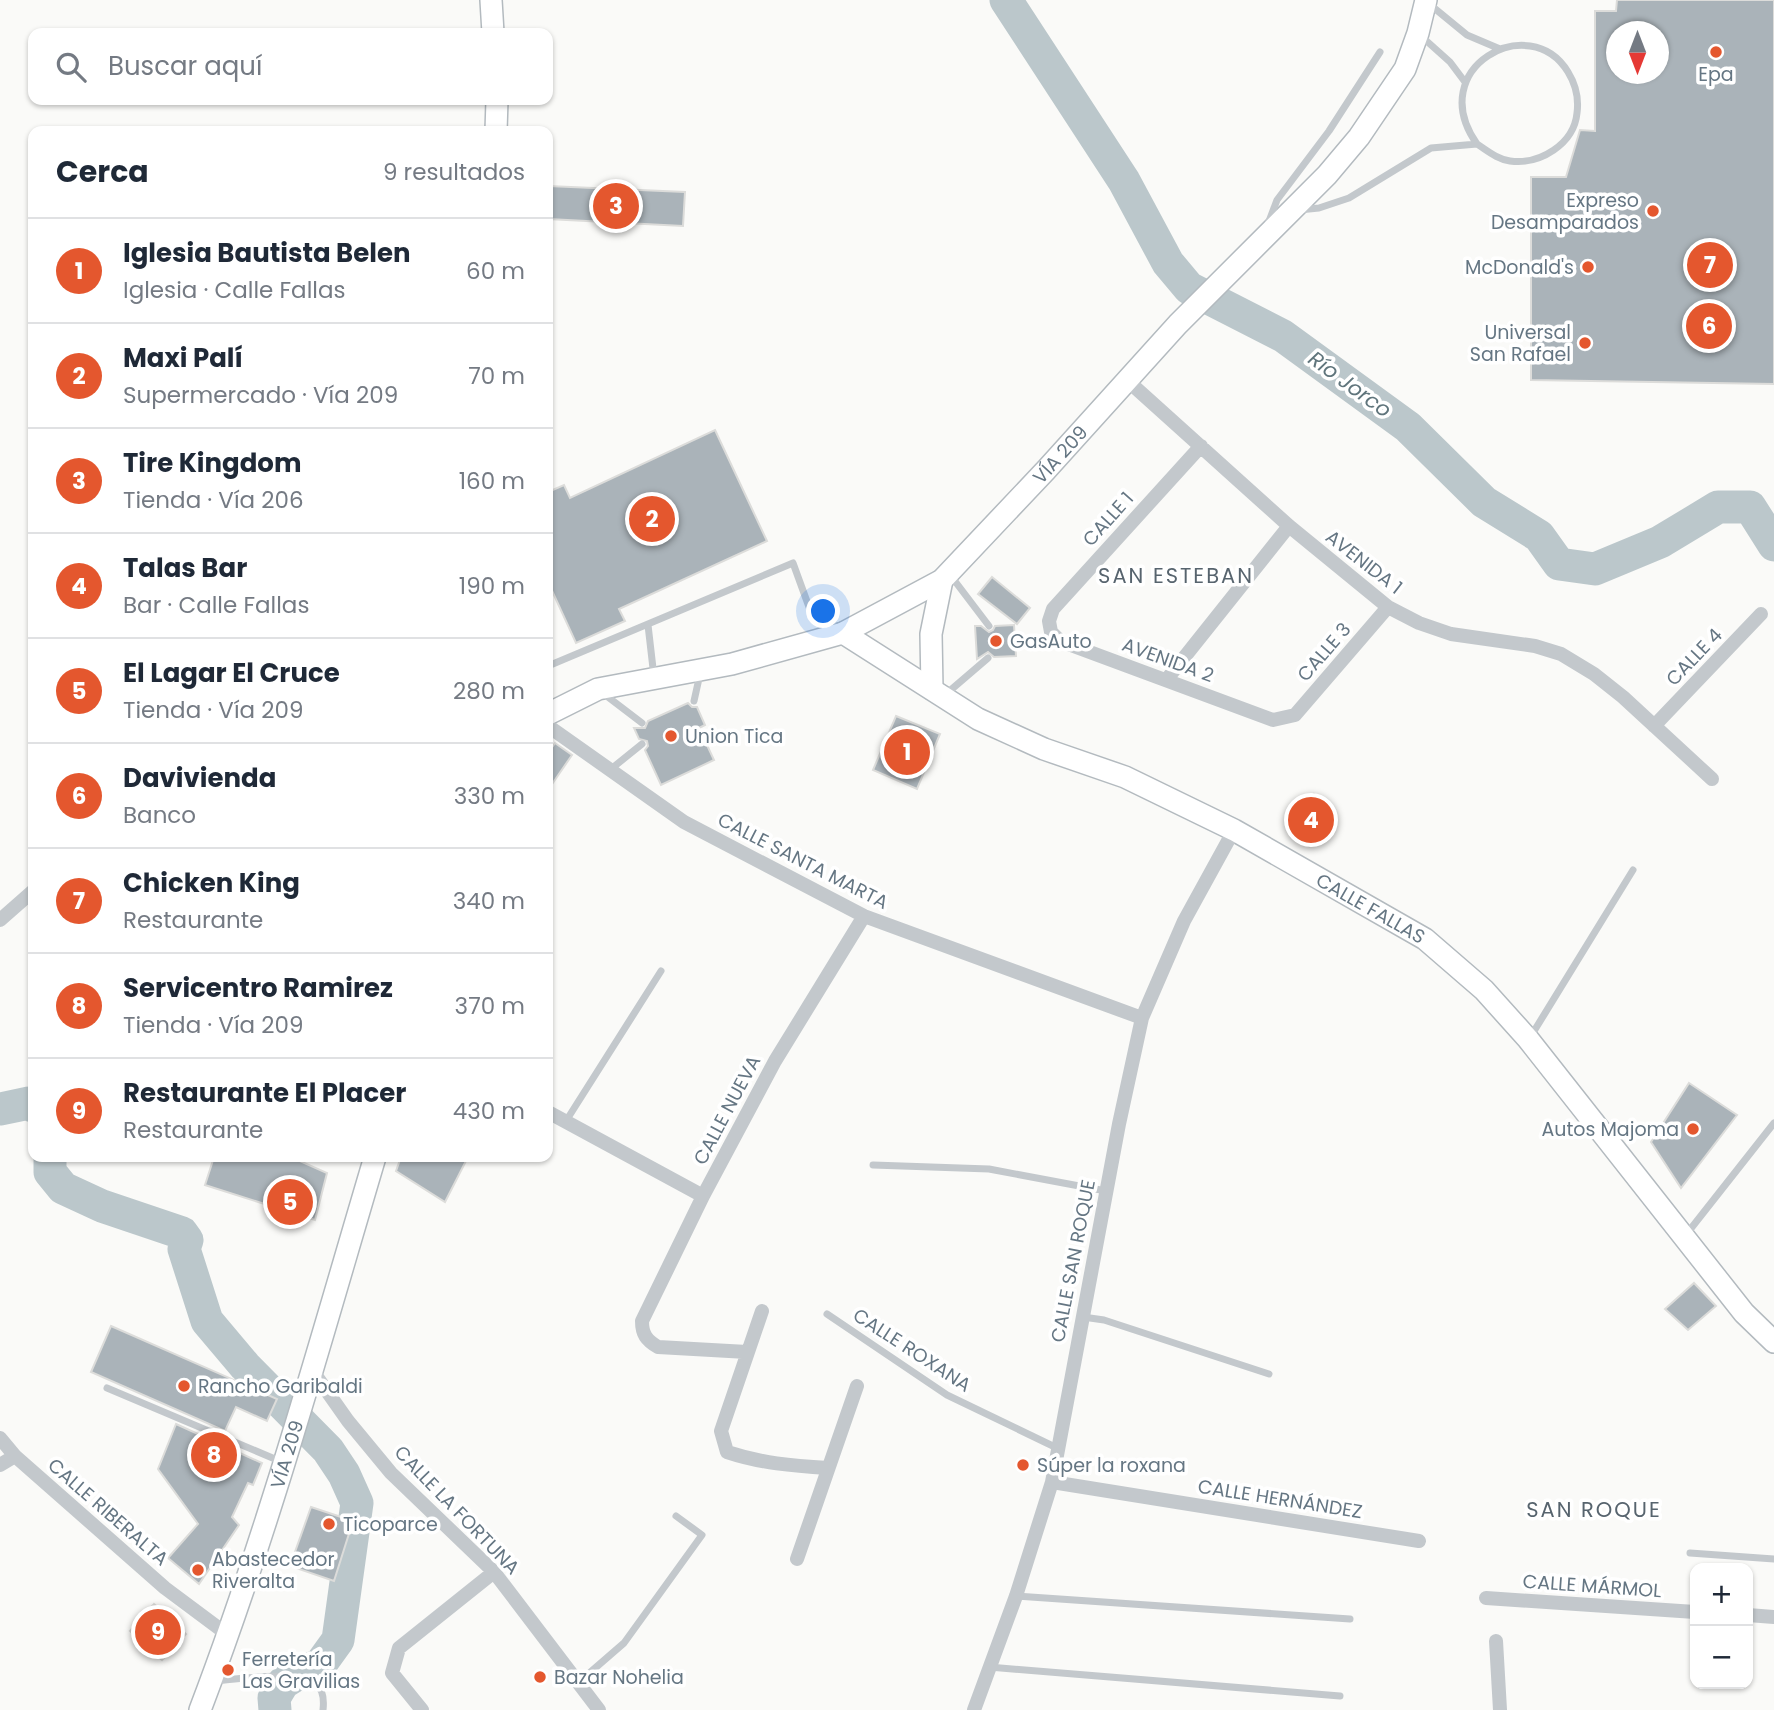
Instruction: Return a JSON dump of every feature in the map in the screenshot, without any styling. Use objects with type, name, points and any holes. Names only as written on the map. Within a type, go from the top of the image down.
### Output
[{"type":"main road","points":[[491,0],[493,28]]},
{"type":"main road","name":"VÍA 209","points":[[553,712],[598,689],[765,656],[843,633],[946,577],[1178,324],[1288,211],[1327,175],[1359,137],[1405,69],[1426,1]]},
{"type":"main road","points":[[496,126],[497,105]]},
{"type":"main road","points":[[937,693],[931,634],[946,577]]},
{"type":"main road","name":"CALLE FALLAS","points":[[843,633],[978,719],[1044,749],[1125,777],[1234,830],[1426,939],[1485,990],[1528,1039],[1744,1313],[1774,1342]]},
{"type":"main road","name":"VÍA 209","points":[[200,1710],[228,1635],[310,1378],[374,1162]]},
{"type":"street","name":"AVENIDA 1","points":[[1128,381],[1289,526],[1388,607],[1419,623],[1451,634],[1535,646],[1561,654],[1594,674],[1712,779]]},
{"type":"street","name":"CALLE 1","points":[[1049,621],[1052,609],[1201,446]]},
{"type":"street","points":[[1167,679],[1289,526]]},
{"type":"street","name":"CALLE 3","points":[[1286,719],[1295,715],[1388,607]]},
{"type":"street","name":"CALLE 4","points":[[1654,726],[1761,614]]},
{"type":"street","name":"AVENIDA 2","points":[[1049,621],[1051,632],[1060,640],[1273,720],[1286,719]]},
{"type":"street","name":"CALLE SANTA MARTA","points":[[553,729],[684,822],[864,916],[1142,1018]]},
{"type":"street","name":"CALLE SAN ROQUE","points":[[974,1710],[1016,1596],[1052,1482],[1106,1191],[1142,1018],[1184,921],[1234,830]]},
{"type":"street","points":[[0,920],[28,895]]},
{"type":"street","name":"CALLE NUEVA","points":[[747,1352],[658,1347],[647,1341],[642,1331],[642,1321],[703,1196],[775,1061],[864,916]]},
{"type":"street","points":[[553,1115],[703,1196]]},
{"type":"street","points":[[762,1311],[721,1432],[727,1452],[750,1460],[828,1468]]},
{"type":"street","name":"CALLE LA FORTUNA","points":[[310,1378],[391,1473],[494,1572],[599,1710]]},
{"type":"street","points":[[797,1559],[857,1386]]},
{"type":"street","name":"CALLE RIBERALTA","points":[[0,1438],[15,1456],[165,1588],[228,1635]]},
{"type":"street","points":[[0,1465],[15,1456]]},
{"type":"street","name":"CALLE HERNÁNDEZ","points":[[1052,1482],[1419,1541]]},
{"type":"street","points":[[422,1710],[393,1673],[399,1648],[494,1572]]},
{"type":"street","name":"CALLE MÁRMOL","points":[[1486,1598],[1690,1612]]},
{"type":"street","points":[[1753,1615],[1774,1617]]},
{"type":"street","points":[[1496,1641],[1500,1710]]},
{"type":"lane","points":[[1426,1],[1466,35],[1500,49]]},
{"type":"lane","points":[[1418,33],[1450,62],[1465,82]]},
{"type":"lane","points":[[1530,46],[1548,53],[1564,65],[1574,82],[1578,99],[1577,117],[1570,133],[1559,147],[1544,157],[1509,161],[1492,155],[1477,144],[1468,130],[1462,115],[1461,98],[1465,82],[1474,67],[1487,55],[1500,49],[1530,46]]},
{"type":"lane","points":[[1263,237],[1277,200],[1329,131],[1380,52]]},
{"type":"lane","points":[[1288,211],[1319,208],[1349,198],[1431,148],[1477,144]]},
{"type":"lane","points":[[553,664],[793,563],[809,607],[843,633]]},
{"type":"lane","points":[[946,577],[989,626]]},
{"type":"lane","points":[[648,625],[654,678]]},
{"type":"lane","points":[[937,693],[988,658]]},
{"type":"lane","points":[[694,701],[701,670]]},
{"type":"lane","points":[[598,689],[642,723]]},
{"type":"lane","points":[[611,769],[642,744]]},
{"type":"lane","points":[[1528,1039],[1633,870]]},
{"type":"lane","points":[[565,1121],[661,971]]},
{"type":"lane","points":[[1685,1237],[1774,1123]]},
{"type":"lane","points":[[873,1165],[989,1169],[1106,1191]]},
{"type":"lane","name":"CALLE ROXANA","points":[[827,1314],[947,1395],[1058,1448]]},
{"type":"lane","points":[[1082,1317],[1104,1320],[1269,1374]]},
{"type":"lane","points":[[107,1388],[286,1453]]},
{"type":"lane","points":[[578,1683],[624,1643],[702,1535],[676,1516]]},
{"type":"lane","points":[[1690,1553],[1774,1559]]},
{"type":"lane","points":[[1016,1596],[1350,1619]]},
{"type":"lane","points":[[989,1667],[1340,1696]]},
{"type":"lane","points":[[211,1681],[303,1678],[317,1685],[324,1697],[323,1710]]},
{"type":"building","name":"Expreso Desamparados","points":[[1617,0],[1774,0],[1774,384],[1531,380],[1531,177],[1566,177],[1580,130],[1595,131],[1595,11],[1616,11]]},
{"type":"building","points":[[553,186],[685,192],[683,226],[553,219]]},
{"type":"building","points":[[715,430],[767,541],[619,609],[625,621],[576,643],[553,593],[553,490],[564,485],[570,498]]},
{"type":"building","points":[[992,577],[1030,608],[1017,624],[978,594]]},
{"type":"building","name":"GasAuto","points":[[1014,625],[1016,656],[994,657],[988,652],[977,659],[975,626],[981,626],[989,632],[995,626]]},
{"type":"building","name":"Union Tica","points":[[688,703],[697,707],[705,725],[699,728],[714,760],[661,785],[645,750],[647,741],[639,739],[634,728],[645,728],[648,721]]},
{"type":"building","points":[[896,716],[940,734],[917,789],[873,770]]},
{"type":"building","points":[[555,743],[572,755],[553,783]]},
{"type":"building","points":[[1314,794],[1335,810],[1309,846],[1287,830]]},
{"type":"building","name":"Autos Majoma","points":[[1689,1083],[1737,1115],[1681,1188],[1651,1142]]},
{"type":"building","points":[[212,1162],[302,1162],[327,1173],[315,1220],[205,1185]]},
{"type":"building","points":[[399,1162],[465,1162],[445,1202],[396,1171]]},
{"type":"building","points":[[1694,1283],[1716,1306],[1688,1330],[1665,1309]]},
{"type":"building","name":"Rancho Garibaldi","points":[[111,1326],[277,1399],[267,1421],[236,1407],[225,1431],[91,1372]]},
{"type":"building","points":[[176,1424],[262,1463],[253,1485],[248,1483],[232,1517],[239,1525],[199,1584],[168,1558],[198,1524],[158,1469]]},
{"type":"building","points":[[311,1507],[353,1521],[334,1581],[290,1566]]},
{"type":"building","points":[[154,1604],[186,1634],[162,1660],[130,1631]]},
{"type":"waterway","name":"Río Jorco","points":[[1006,0],[1124,181],[1168,263],[1189,288],[1283,336],[1408,427],[1484,502],[1539,536],[1559,564],[1595,569],[1660,542],[1718,507],[1750,507],[1774,545]]},
{"type":"waterway","points":[[0,1109],[28,1103]]},
{"type":"waterway","points":[[50,1162],[50,1172],[63,1188],[102,1206],[182,1233],[187,1240],[184,1249],[207,1321],[245,1366],[328,1450],[344,1474],[357,1503],[338,1640],[320,1665],[283,1683],[274,1698],[275,1710]]},
{"type":"place","name":"Epa","points":[[1716,52]]},
{"type":"place","name":"Tire Kingdom","points":[[616,206]]},
{"type":"place","name":"Expreso Desamparados","points":[[1653,211]]},
{"type":"place","name":"Chicken King","points":[[1710,265]]},
{"type":"place","name":"McDonald's","points":[[1588,267]]},
{"type":"place","name":"Davivienda","points":[[1709,326]]},
{"type":"place","name":"Universal San Rafael","points":[[1585,343]]},
{"type":"place","name":"Maxi Palí","points":[[652,519]]},
{"type":"place","name":"GasAuto","points":[[996,641]]},
{"type":"place","name":"Union Tica","points":[[671,736]]},
{"type":"place","name":"Iglesia Bautista Belen","points":[[907,752]]},
{"type":"place","name":"Talas Bar","points":[[1311,820]]},
{"type":"place","name":"Autos Majoma","points":[[1693,1129]]},
{"type":"place","name":"El Lagar El Cruce","points":[[290,1202]]},
{"type":"place","name":"Rancho Garibaldi","points":[[184,1386]]},
{"type":"place","name":"Servicentro Ramirez","points":[[214,1455]]},
{"type":"place","name":"Súper la roxana","points":[[1023,1465]]},
{"type":"place","name":"Ticoparce","points":[[329,1524]]},
{"type":"place","name":"Abastecedor Riveralta","points":[[198,1570]]},
{"type":"place","name":"Restaurante El Placer","points":[[158,1632]]},
{"type":"place","name":"Ferretería Las Gravilias","points":[[228,1670]]},
{"type":"place","name":"Bazar Nohelia","points":[[540,1677]]},
{"type":"district","name":"SAN ESTEBAN","points":[[1176,575]]},
{"type":"district","name":"SAN ROQUE","points":[[1594,1509]]}]
